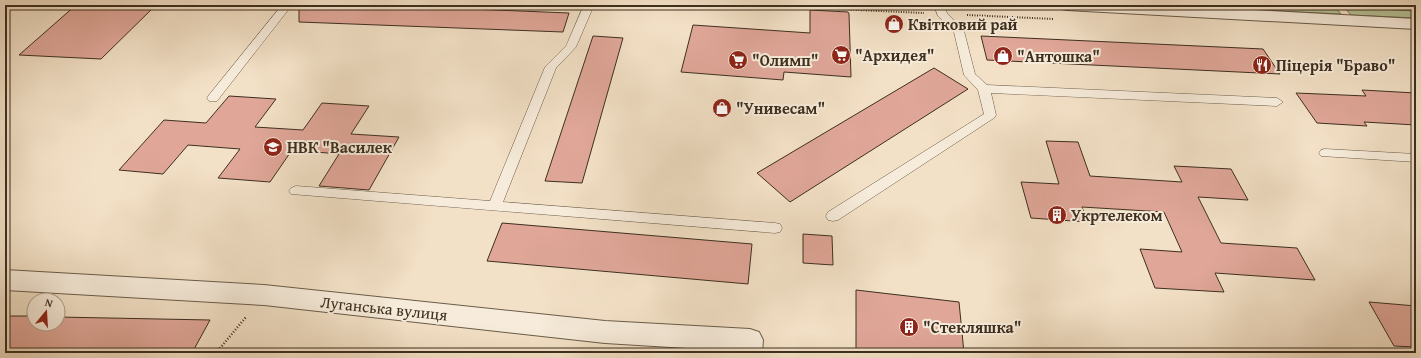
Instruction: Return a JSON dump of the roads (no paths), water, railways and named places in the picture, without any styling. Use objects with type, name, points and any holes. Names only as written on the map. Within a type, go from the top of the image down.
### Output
[{"type":"street","points":[[1067,5],[1416,24]]},
{"type":"street","name":"Луганська вулиця","points":[[5,280],[264,295],[605,332],[750,340],[749,353]]},
{"type":"lane","points":[[213,98],[287,5]]},
{"type":"lane","points":[[494,207],[551,67],[571,47],[589,5]]},
{"type":"lane","points":[[832,216],[990,115],[984,89],[970,75],[959,31],[942,14],[939,5]]},
{"type":"lane","points":[[984,89],[1277,102]]},
{"type":"lane","points":[[1325,153],[1416,158]]},
{"type":"lane","points":[[296,191],[775,228]]},
{"type":"place","name":"Квітковий рай","points":[[894,24]]},
{"type":"place","name":"\"Архидея\"","points":[[841,55]]},
{"type":"place","name":"\"Антошка\"","points":[[1003,56]]},
{"type":"place","name":"\"Олимп\"","points":[[738,60]]},
{"type":"place","name":"Піцерія \"Браво\"","points":[[1262,65]]},
{"type":"place","name":"\"Унивесам\"","points":[[722,108]]},
{"type":"place","name":"НВК \"Василек","points":[[273,147]]},
{"type":"place","name":"Укртелеком","points":[[1057,215]]},
{"type":"place","name":"\"Стекляшка\"","points":[[909,327]]}]
